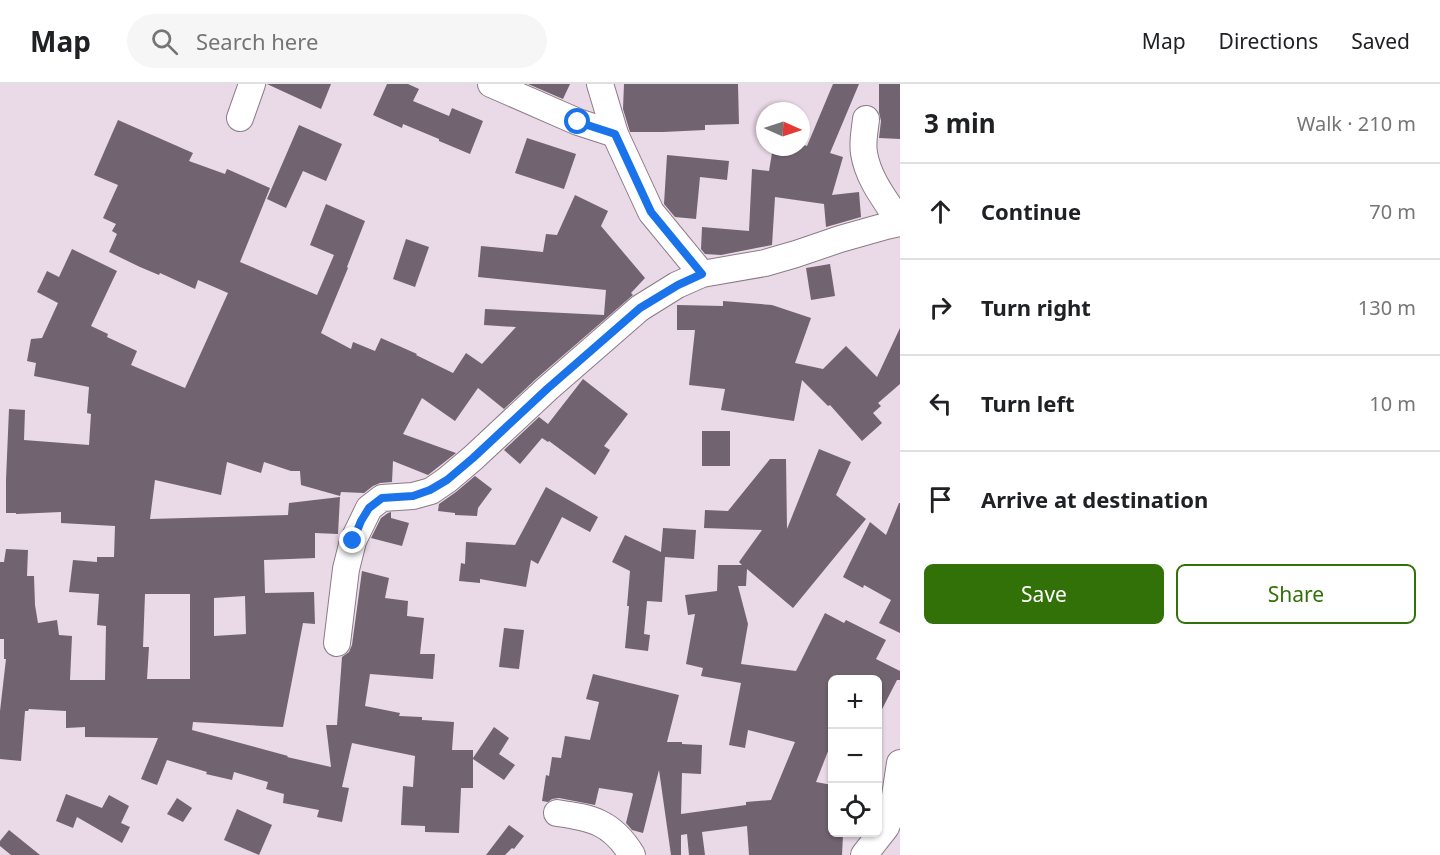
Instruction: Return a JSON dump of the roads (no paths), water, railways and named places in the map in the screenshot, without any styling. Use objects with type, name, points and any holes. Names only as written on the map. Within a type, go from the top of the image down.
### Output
[{"type":"street","points":[[240,118],[252,84]]},
{"type":"street","points":[[491,84],[578,122],[615,134]]},
{"type":"street","points":[[600,84],[615,134],[651,212],[702,274]]},
{"type":"street","points":[[337,643],[346,569],[353,541],[369,508],[382,498],[413,496],[430,490],[447,480],[640,308],[678,285],[702,274],[765,263],[900,223],[868,168],[864,153],[866,119]]},
{"type":"street","points":[[864,855],[886,827],[893,809],[900,763]]},
{"type":"street","points":[[557,813],[594,820],[612,829],[632,855]]}]
